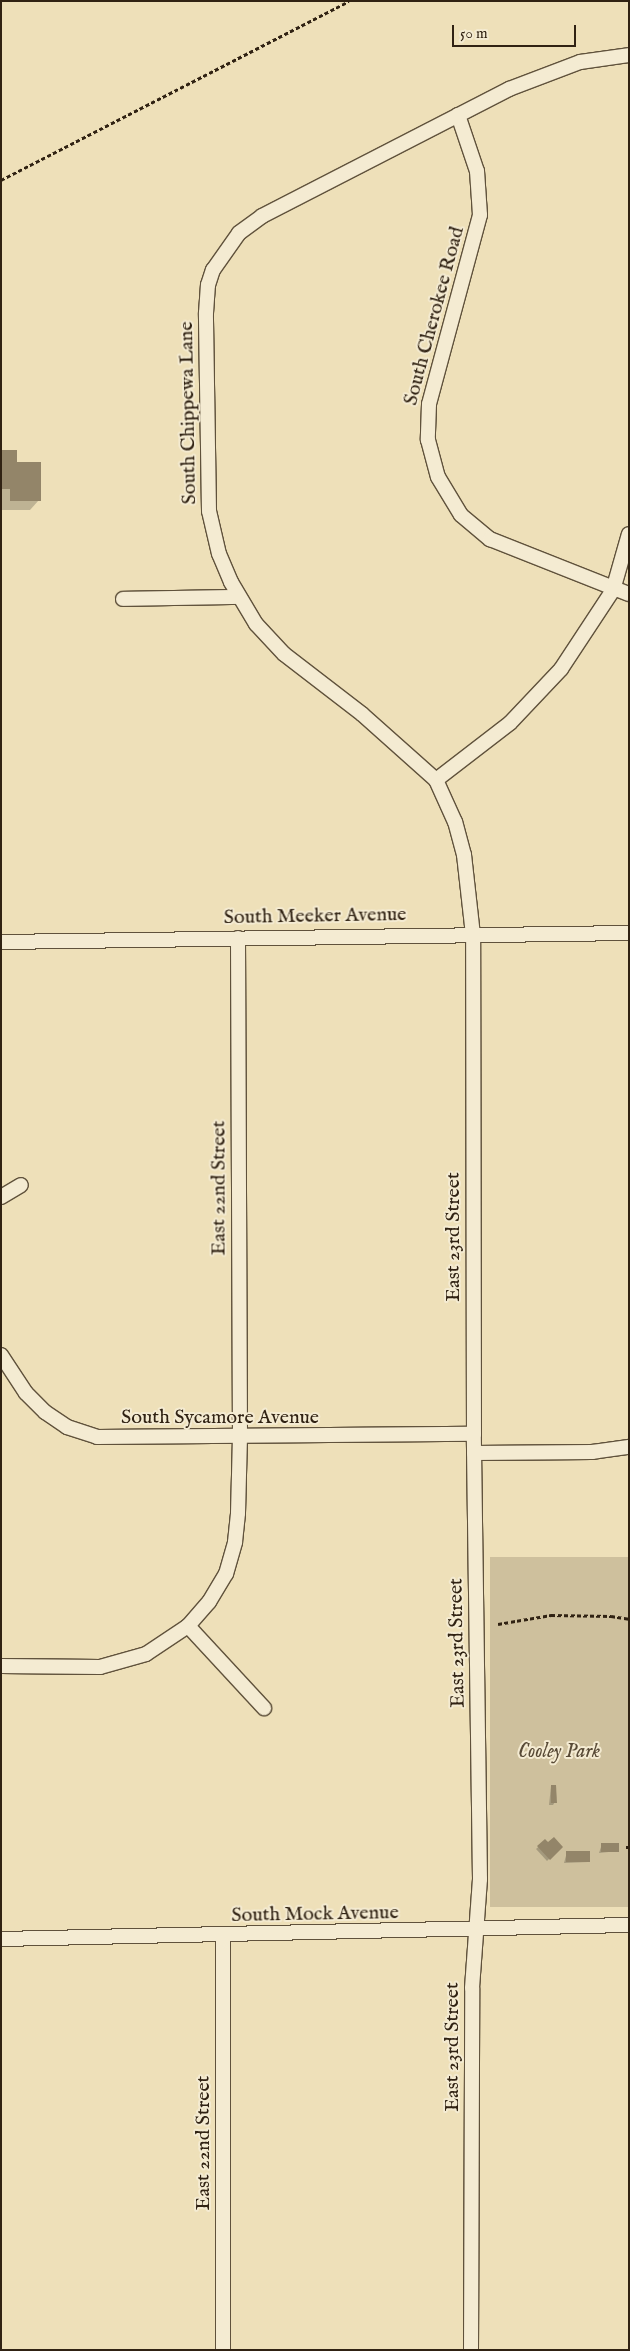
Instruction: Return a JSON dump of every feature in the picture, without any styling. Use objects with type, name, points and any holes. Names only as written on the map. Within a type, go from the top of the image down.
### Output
[{"type":"street","name":"South Chippewa Lane","points":[[473,934],[464,855],[455,822],[436,780],[362,714],[284,654],[256,624],[239,597],[218,554],[206,483],[206,313],[208,285],[213,270],[228,246],[256,219],[458,115],[561,67],[629,55]]},
{"type":"street","name":"South Cherokee Road","points":[[458,115],[478,171],[480,215],[429,404],[428,440],[438,477],[461,515],[490,539],[613,590],[629,594]]},
{"type":"street","points":[[436,780],[510,723],[535,699],[590,629],[613,590],[629,534]]},
{"type":"street","points":[[123,599],[239,597]]},
{"type":"street","name":"South Meeker Avenue","points":[[1,942],[629,933]]},
{"type":"street","name":"East 23rd Street","points":[[471,2350],[474,1929],[480,1878],[474,1453],[473,934]]},
{"type":"street","name":"East 22nd Street","points":[[1,1666],[116,1664],[146,1654],[188,1626],[218,1589],[235,1542],[240,1438],[238,938]]},
{"type":"street","points":[[1,1197],[21,1185]]},
{"type":"street","name":"South Sycamore Avenue","points":[[1,1355],[26,1393],[45,1412],[86,1435],[109,1438],[240,1438],[474,1434]]},
{"type":"street","points":[[474,1453],[592,1452],[629,1447]]},
{"type":"street","points":[[188,1626],[264,1708]]},
{"type":"street","name":"South Mock Avenue","points":[[1,1939],[224,1936],[629,1925]]},
{"type":"street","name":"East 22nd Street","points":[[223,2350],[224,1936]]},
{"type":"path","points":[[1,180],[349,1]]},
{"type":"path","points":[[498,1624],[551,1614],[611,1616],[629,1619]]},
{"type":"green space","name":"Cooley Park","points":[[490,1557],[629,1557],[629,1907],[490,1907]]},
{"type":"building","points":[[1,450],[17,450],[17,462],[41,462],[41,501],[10,501],[10,489],[1,489]]},
{"type":"building","points":[[551,1785],[556,1785],[557,1803],[551,1803]]},
{"type":"building","points":[[554,1837],[563,1847],[550,1860],[537,1846],[545,1839],[548,1842]]},
{"type":"building","points":[[601,1843],[619,1843],[619,1852],[601,1852]]},
{"type":"building","points":[[566,1851],[590,1851],[590,1862],[566,1862]]}]
